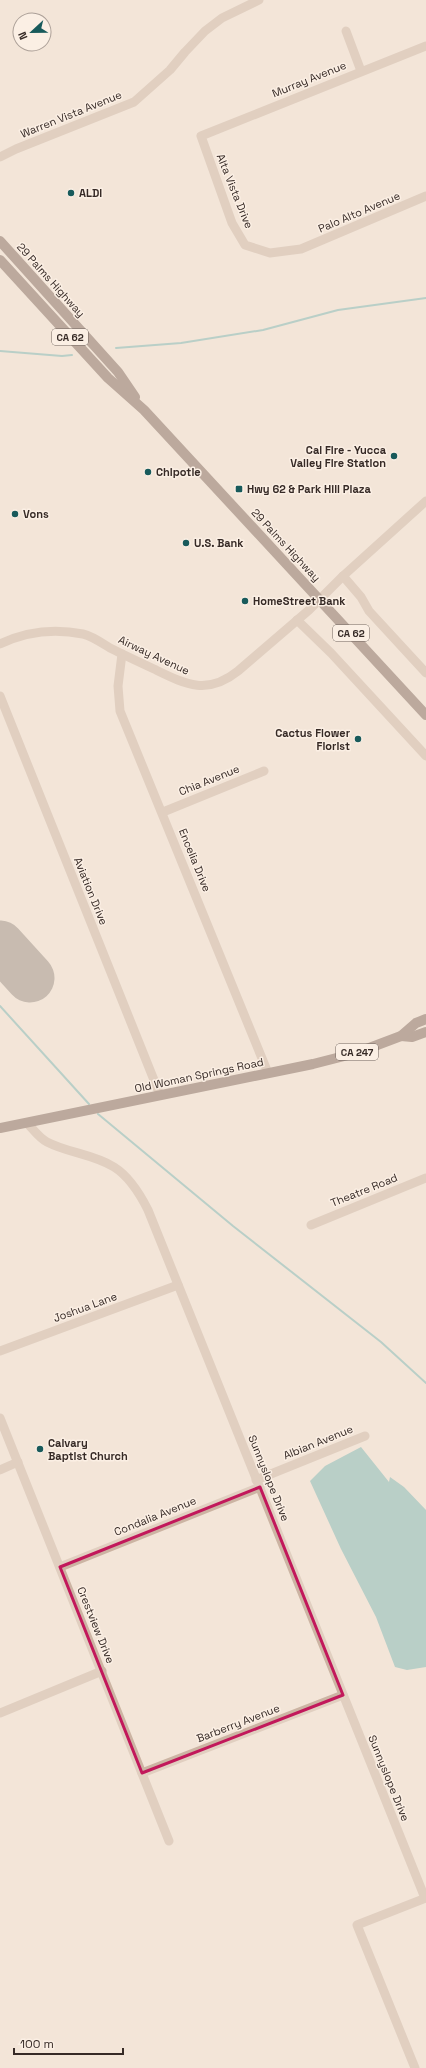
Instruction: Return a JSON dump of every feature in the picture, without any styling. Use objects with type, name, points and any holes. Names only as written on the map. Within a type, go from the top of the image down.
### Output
[{"type":"main road","name":"29 Palms Highway","points":[[0,241],[118,372],[144,410]]},
{"type":"main road","name":"29 Palms Highway","points":[[0,260],[108,378],[144,410],[426,715]]},
{"type":"main road","name":"Old Woman Springs Road","points":[[0,1128],[313,1064],[356,1053],[400,1036],[416,1023],[426,1018]]},
{"type":"main road","name":"Old Woman Springs Road","points":[[400,1036],[412,1038],[426,1032]]},
{"type":"street","name":"Warren Vista Avenue","points":[[0,158],[16,149],[134,102],[170,70],[205,31],[222,18],[259,0]]},
{"type":"street","points":[[346,31],[361,71]]},
{"type":"street","name":"Murray Avenue","points":[[200,136],[426,46]]},
{"type":"street","name":"Alta Vista Drive","points":[[200,136],[232,223],[245,245],[270,253],[301,249]]},
{"type":"street","name":"Palo Alto Avenue","points":[[301,249],[426,196]]},
{"type":"street","name":"Airway Avenue","points":[[0,644],[21,634],[52,630],[84,634],[184,684],[205,685],[218,683],[228,679],[320,600],[343,576],[426,501]]},
{"type":"street","points":[[343,576],[362,597],[369,611],[426,673]]},
{"type":"street","points":[[297,620],[331,653],[426,756]]},
{"type":"street","name":"Encelia Drive","points":[[122,654],[118,686],[120,711],[268,1073]]},
{"type":"street","name":"Aviation Drive","points":[[0,696],[160,1095]]},
{"type":"street","name":"Chia Avenue","points":[[162,812],[264,771]]},
{"type":"street","name":"Sunnyslope Drive","points":[[27,1123],[46,1142],[96,1157],[115,1167],[126,1176],[140,1195],[148,1210],[425,1898]]},
{"type":"street","name":"Theatre Road","points":[[312,1225],[426,1178]]},
{"type":"street","name":"Joshua Lane","points":[[0,1351],[178,1285]]},
{"type":"street","name":"Crestview Drive","points":[[0,1418],[170,1840]]},
{"type":"street","name":"Albian Avenue","points":[[258,1483],[365,1436]]},
{"type":"street","points":[[0,1470],[18,1462]]},
{"type":"street","name":"Condalia Avenue","points":[[60,1567],[258,1483]]},
{"type":"street","points":[[0,1713],[102,1672]]},
{"type":"street","name":"Barberry Avenue","points":[[142,1773],[343,1695]]},
{"type":"street","points":[[414,2068],[357,1925],[425,1898]]},
{"type":"highlighted area","points":[[260,1487],[343,1695],[142,1773],[60,1567]]},
{"type":"water","points":[[361,1447],[389,1482],[390,1477],[404,1487],[426,1510],[426,1667],[407,1670],[395,1667],[376,1617],[341,1549],[310,1481],[325,1466]]},
{"type":"waterway","points":[[116,348],[181,343],[263,330],[338,310],[426,298]]},
{"type":"waterway","points":[[0,351],[62,356],[72,355]]},
{"type":"waterway","points":[[0,1006],[89,1104]]},
{"type":"waterway","points":[[98,1114],[233,1226],[381,1342],[426,1383]]},
{"type":"runway","points":[[0,945],[30,978]]},
{"type":"place","name":"ALDI","points":[[71,193]]},
{"type":"place","name":"Cal Fire - Yucca Valley Fire Station","points":[[394,456]]},
{"type":"place","name":"Chipotle","points":[[148,472]]},
{"type":"place","name":"Hwy 62 & Park Hill Plaza","points":[[239,489]]},
{"type":"place","name":"Vons","points":[[15,514]]},
{"type":"place","name":"U.S. Bank","points":[[186,543]]},
{"type":"place","name":"HomeStreet Bank","points":[[245,601]]},
{"type":"place","name":"Cactus Flower Florist","points":[[358,739]]},
{"type":"place","name":"Calvary Baptist Church","points":[[40,1449]]}]
